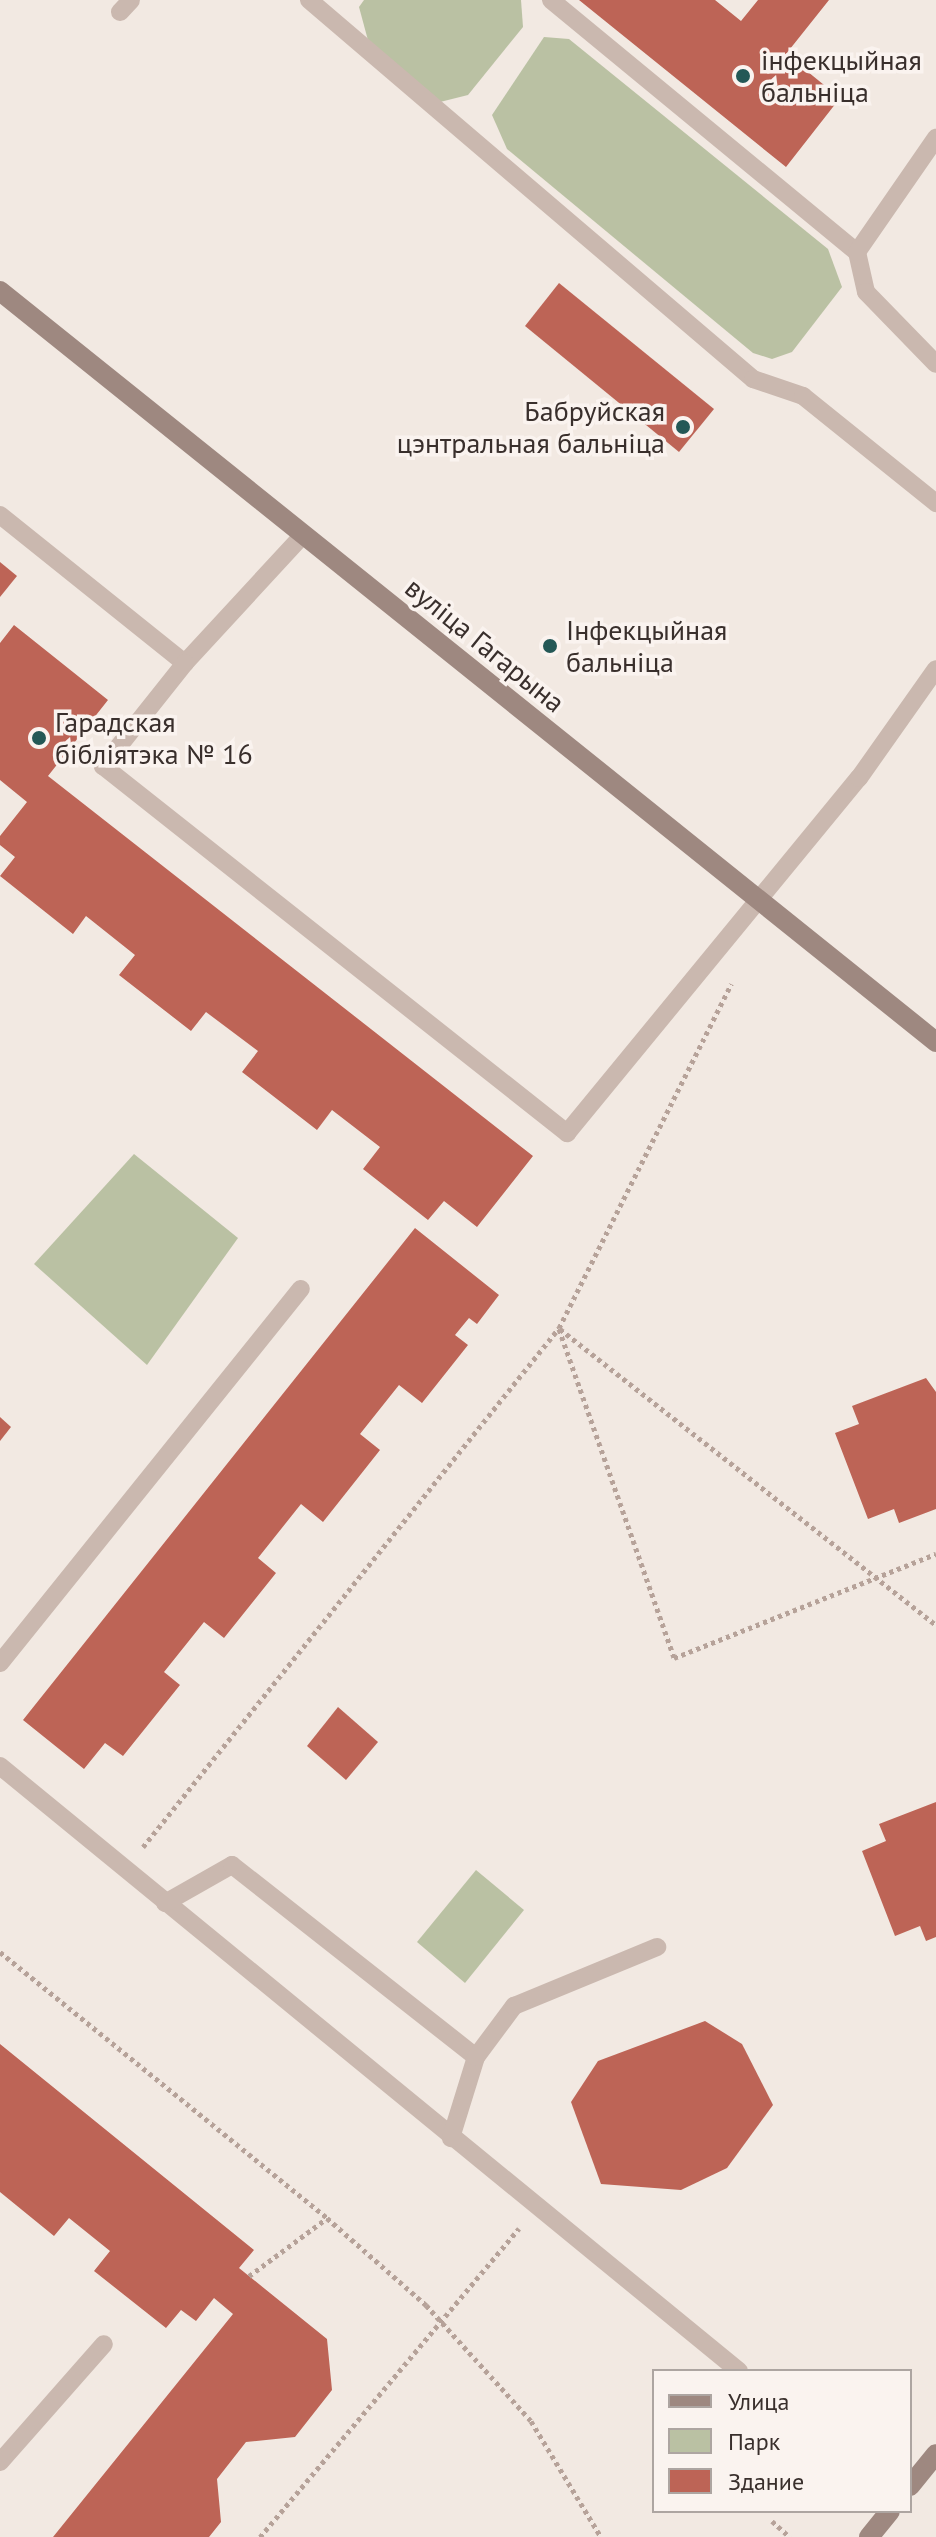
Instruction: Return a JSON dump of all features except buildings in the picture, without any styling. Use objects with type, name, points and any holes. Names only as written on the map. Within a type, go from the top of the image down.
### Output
[{"type":"main road","name":"вуліца Гагарына","points":[[0,291],[936,1042]]},
{"type":"main road","points":[[912,2484],[936,2454]]},
{"type":"main road","points":[[869,2537],[888,2513]]},
{"type":"lane","points":[[309,0],[753,379],[803,396],[936,503]]},
{"type":"lane","points":[[551,0],[857,252],[866,292],[936,364]]},
{"type":"lane","points":[[857,252],[936,138]]},
{"type":"lane","points":[[0,515],[185,663]]},
{"type":"lane","points":[[303,535],[185,663],[103,766],[567,1133],[859,778],[936,669]]},
{"type":"lane","points":[[0,1663],[301,1289]]},
{"type":"lane","points":[[0,1766],[535,2208],[736,2369]]},
{"type":"lane","points":[[165,1903],[232,1865],[476,2057]]},
{"type":"lane","points":[[451,2138],[476,2057],[514,2006],[657,1947]]},
{"type":"lane","points":[[0,2462],[104,2344]]},
{"type":"path","points":[[125,1870],[559,1328],[733,981]]},
{"type":"path","points":[[559,1328],[936,1625]]},
{"type":"path","points":[[559,1328],[674,1658],[872,1576],[936,1554]]},
{"type":"path","points":[[0,1952],[327,2218],[442,2323],[531,2421],[601,2537]]},
{"type":"path","points":[[260,2537],[535,2208]]},
{"type":"path","points":[[249,2276],[327,2218]]},
{"type":"path","points":[[772,2521],[790,2537]]},
{"type":"green space","points":[[364,0],[521,0],[523,27],[468,95],[440,102],[369,44],[359,7]]},
{"type":"green space","points":[[544,37],[569,39],[828,249],[842,287],[792,352],[772,359],[753,353],[507,149],[492,115]]},
{"type":"green space","points":[[134,1154],[238,1238],[147,1365],[34,1264]]},
{"type":"green space","points":[[476,1870],[524,1910],[465,1983],[417,1942]]},
{"type":"place","name":"інфекцыйная бальніца","points":[[743,76]]},
{"type":"place","name":"Бабруйская цэнтральная бальніца","points":[[683,427]]},
{"type":"place","name":"Інфекцыйная бальніца","points":[[550,646]]},
{"type":"place","name":"Гарадская бібліятэка № 16","points":[[39,738]]}]
